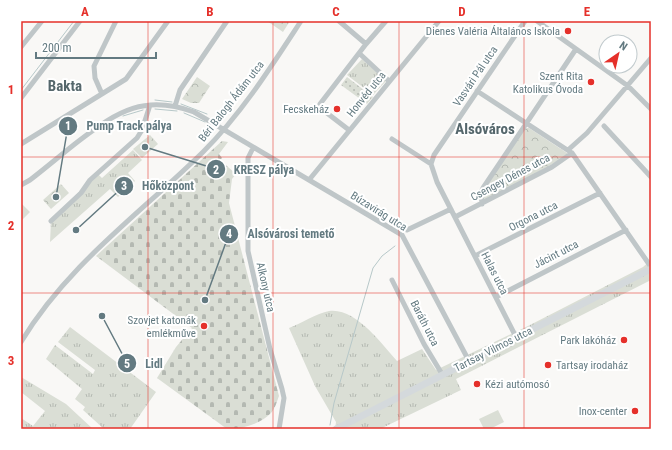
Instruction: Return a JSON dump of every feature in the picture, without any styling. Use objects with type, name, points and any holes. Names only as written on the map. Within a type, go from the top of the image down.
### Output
[{"type":"main road","name":"Tartsay Vilmos utca","points":[[336,429],[651,268]]},
{"type":"street","points":[[21,47],[42,21]]},
{"type":"street","points":[[21,98],[80,21]]},
{"type":"street","points":[[102,94],[95,78],[94,66],[116,21]]},
{"type":"street","points":[[21,144],[126,79],[168,21]]},
{"type":"street","points":[[175,106],[180,90],[227,21]]},
{"type":"street","name":"Béri Balogh Ádám utca","points":[[21,342],[38,316],[95,250],[203,152],[223,130],[260,84],[301,21]]},
{"type":"street","points":[[338,21],[366,44]]},
{"type":"street","points":[[349,130],[323,110],[320,104],[360,54],[366,44],[386,21]]},
{"type":"street","name":"Honvéd utca","points":[[309,180],[439,21]]},
{"type":"street","name":"Vasvári Pál utca","points":[[431,164],[434,155],[525,21]]},
{"type":"street","points":[[537,21],[628,86],[651,109]]},
{"type":"street","points":[[482,204],[481,192],[483,188],[576,49]]},
{"type":"street","points":[[360,54],[389,81]]},
{"type":"street","name":"Csengey Dénes utca","points":[[455,217],[552,167],[570,152],[651,58]]},
{"type":"street","points":[[477,91],[570,152],[626,230],[651,268]]},
{"type":"street","points":[[51,221],[81,193],[90,180],[137,138],[142,130],[150,105]]},
{"type":"street","name":"Búzavirág utca","points":[[21,185],[30,180],[112,116],[131,108],[150,105],[175,106],[201,116],[405,238],[469,361]]},
{"type":"street","points":[[604,126],[651,177]]},
{"type":"street","points":[[392,139],[431,164]]},
{"type":"street","name":"Alkony utca","points":[[253,148],[248,158],[248,251],[270,349],[284,398],[279,429]]},
{"type":"street","name":"Halas utca","points":[[431,164],[437,182],[516,337]]},
{"type":"street","name":"Orgona utca","points":[[475,256],[600,193]]},
{"type":"street","points":[[407,230],[451,209]]},
{"type":"street","name":"Jácint utca","points":[[496,297],[626,230]]},
{"type":"street","name":"Baráth utca","points":[[392,280],[424,344],[442,374]]},
{"type":"green space","points":[[267,21],[290,21],[283,32]]},
{"type":"green space","points":[[362,59],[386,81],[373,95],[347,75]]},
{"type":"green space","points":[[197,77],[210,86],[199,103],[191,103],[182,99]]},
{"type":"green space","points":[[347,77],[373,97],[367,104],[341,85]]},
{"type":"green space","points":[[525,128],[529,128],[567,154],[558,161],[483,202],[483,191]]},
{"type":"green space","points":[[150,135],[158,144],[142,158],[133,149]]},
{"type":"green space","points":[[222,141],[228,142],[219,154],[222,158],[220,160],[236,174],[232,179],[229,203],[279,396],[275,407],[267,417],[257,423],[245,427],[227,429],[157,378],[176,347],[192,328],[96,256]]},
{"type":"green space","points":[[133,150],[142,160],[128,173],[135,181],[118,197],[110,189],[50,242],[51,221],[97,173],[102,178]]},
{"type":"green space","points":[[61,184],[69,193],[51,209],[43,200]]},
{"type":"green space","points":[[21,203],[30,212],[21,221]]},
{"type":"green space","points":[[651,260],[651,280],[456,379],[461,390],[380,429],[335,429],[336,422],[315,386],[289,328],[324,312],[339,311],[358,321],[367,328],[397,361],[422,349],[436,370],[530,325],[643,267]]},
{"type":"green space","points":[[70,327],[156,392],[130,429],[104,429],[83,410],[85,407],[75,399],[82,389],[46,359],[55,345],[93,374],[95,370],[58,342]]},
{"type":"green space","points":[[21,377],[66,404],[93,429],[21,429],[21,418],[33,426],[45,411],[21,392]]},
{"type":"green space","points":[[498,410],[504,422],[490,429],[484,429],[479,419]]},
{"type":"waterway","points":[[21,90],[74,21]]},
{"type":"waterway","points":[[155,100],[172,102]]},
{"type":"waterway","points":[[181,104],[207,114]]},
{"type":"waterway","points":[[155,109],[177,111]]},
{"type":"waterway","points":[[123,116],[143,110]]},
{"type":"waterway","points":[[184,113],[205,122]]},
{"type":"waterway","points":[[330,425],[334,403],[373,268],[382,256],[395,246]]},
{"type":"place","name":"Dienes Valéria Általános Iskola","points":[[568,31]]},
{"type":"place","name":"Szent Rita Katolikus Óvoda","points":[[591,82]]},
{"type":"place","name":"Fecskeház","points":[[337,109]]},
{"type":"place","name":"KRESZ pálya","points":[[145,147]]},
{"type":"place","name":"Pump Track pálya","points":[[56,197]]},
{"type":"place","name":"Hőközpont","points":[[76,230]]},
{"type":"place","name":"Alsóvárosi temető","points":[[205,300]]},
{"type":"place","name":"Lidl","points":[[102,316]]},
{"type":"place","name":"Szovjet katonák emlékműve","points":[[204,326]]},
{"type":"place","name":"Park lakóház","points":[[624,340]]},
{"type":"place","name":"Tartsay irodaház","points":[[548,365]]},
{"type":"place","name":"Kézi autómosó","points":[[477,384]]},
{"type":"place","name":"Inox-center","points":[[635,411]]},
{"type":"district","name":"Bakta","points":[[65,86]]},
{"type":"district","name":"Alsóváros","points":[[485,129]]}]
